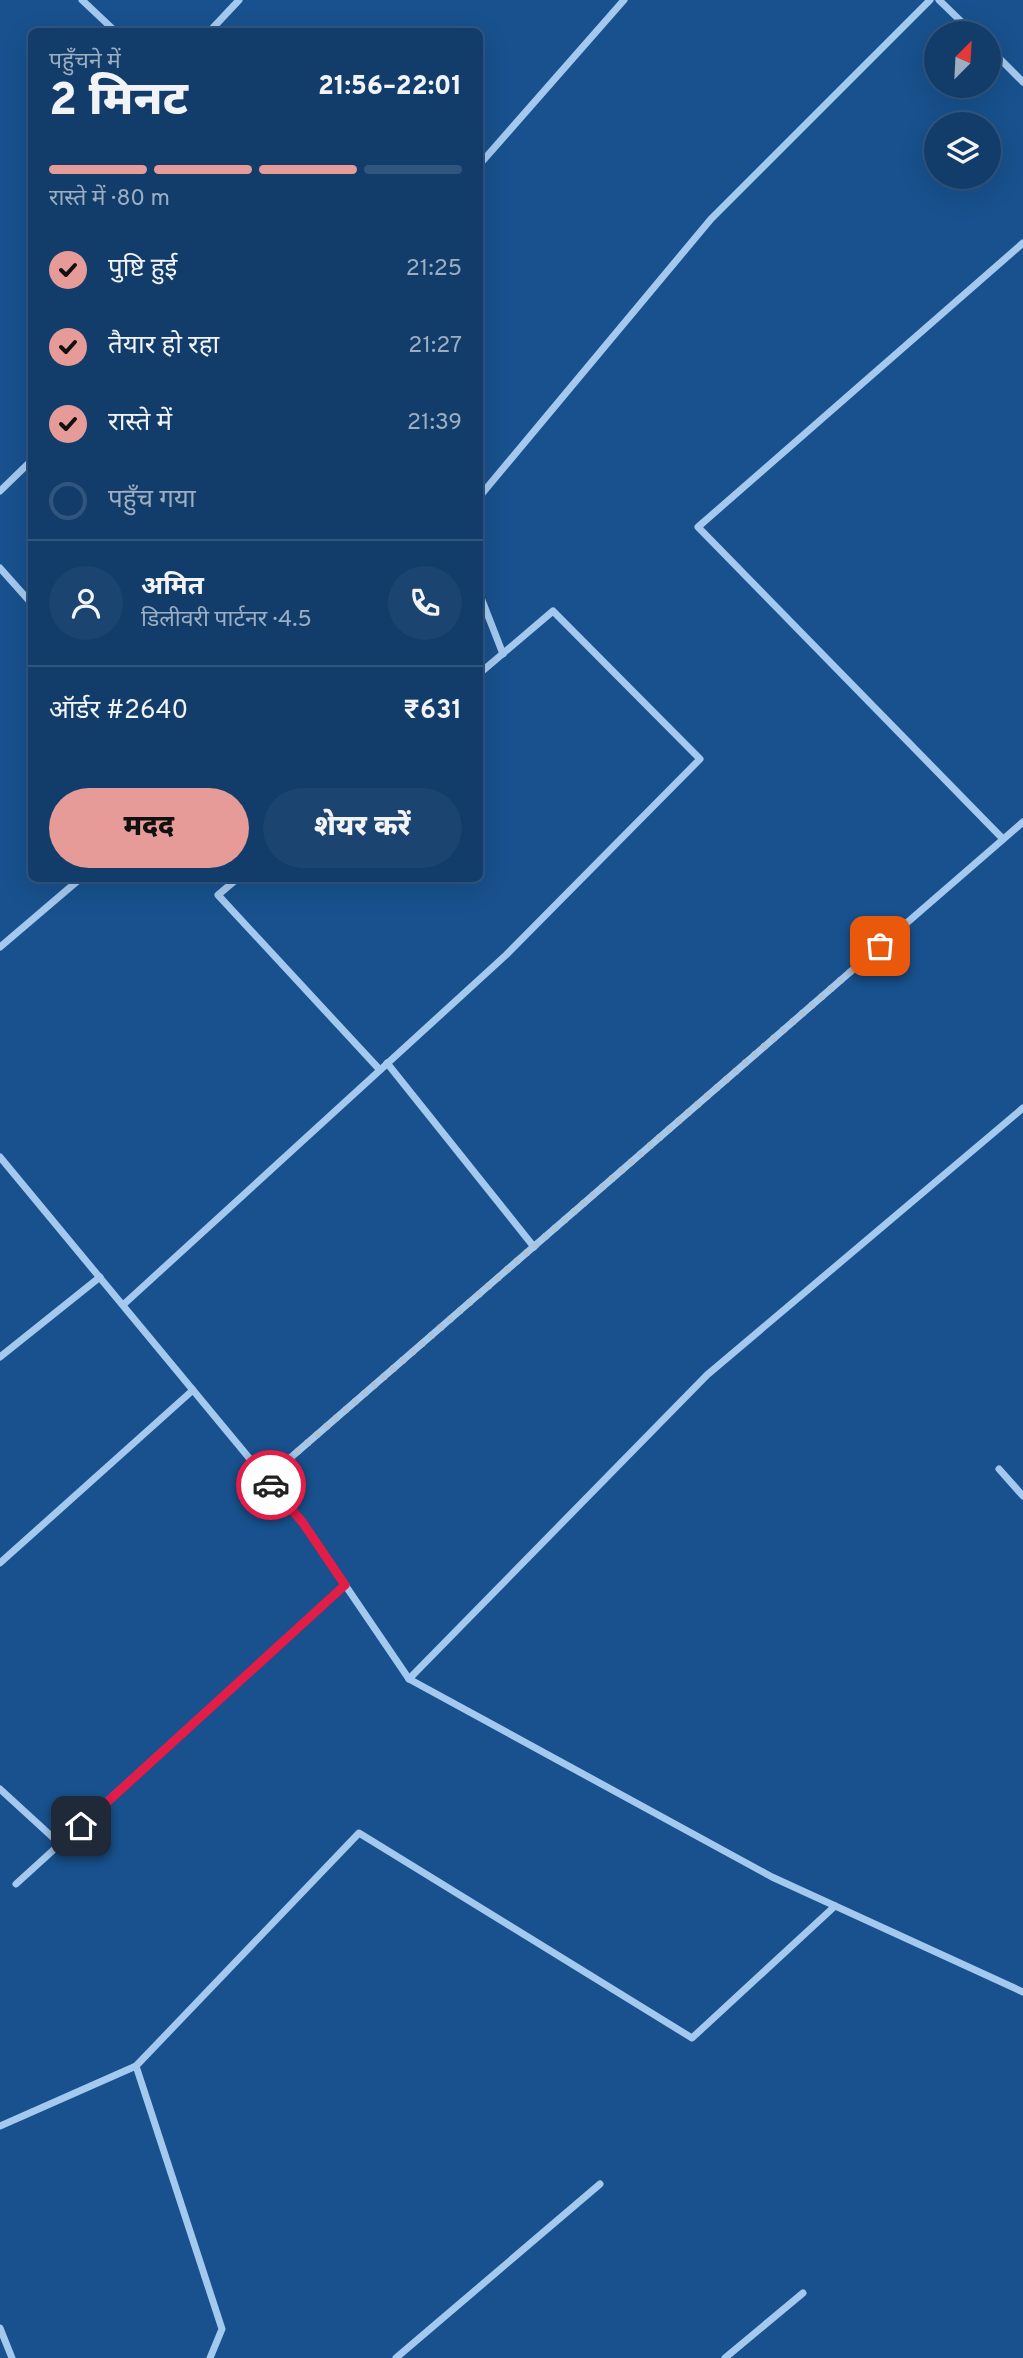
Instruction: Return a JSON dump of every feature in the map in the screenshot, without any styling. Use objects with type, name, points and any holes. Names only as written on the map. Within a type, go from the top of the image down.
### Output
[{"type":"street","points":[[82,0],[112,28]]},
{"type":"street","points":[[213,28],[239,0]]},
{"type":"street","points":[[483,161],[624,0]]},
{"type":"street","points":[[483,492],[711,219],[930,0]]},
{"type":"street","points":[[939,0],[961,21]]},
{"type":"street","points":[[1001,60],[1023,82]]},
{"type":"street","points":[[1003,839],[698,527],[1023,243]]},
{"type":"street","points":[[0,491],[28,464]]},
{"type":"street","points":[[0,568],[28,600]]},
{"type":"street","points":[[483,604],[503,654]]},
{"type":"street","points":[[123,1305],[506,955],[699,759],[553,611],[483,671]]},
{"type":"street","points":[[266,1479],[1023,822]]},
{"type":"street","points":[[0,947],[76,882]]},
{"type":"street","points":[[233,882],[218,895],[380,1070]]},
{"type":"street","points":[[387,1063],[534,1247]]},
{"type":"street","points":[[410,1679],[707,1375],[1023,1108]]},
{"type":"street","points":[[0,1157],[303,1523],[410,1679],[772,1877],[1023,1992]]},
{"type":"street","points":[[0,1357],[100,1277]]},
{"type":"street","points":[[0,1563],[193,1390]]},
{"type":"street","points":[[999,1469],[1023,1496]]},
{"type":"street","points":[[16,1884],[345,1585]]},
{"type":"street","points":[[0,1789],[60,1844]]},
{"type":"street","points":[[0,2126],[136,2066],[359,1833],[692,2038],[835,1906]]},
{"type":"street","points":[[136,2066],[222,2329],[210,2358]]},
{"type":"street","points":[[396,2358],[600,2184]]},
{"type":"street","points":[[725,2358],[803,2293]]},
{"type":"street","points":[[0,2328],[12,2358]]},
{"type":"way so far","points":[[271,1485],[266,1479],[880,946]]},
{"type":"route","points":[[81,1826],[345,1585],[303,1523],[271,1485]]}]
